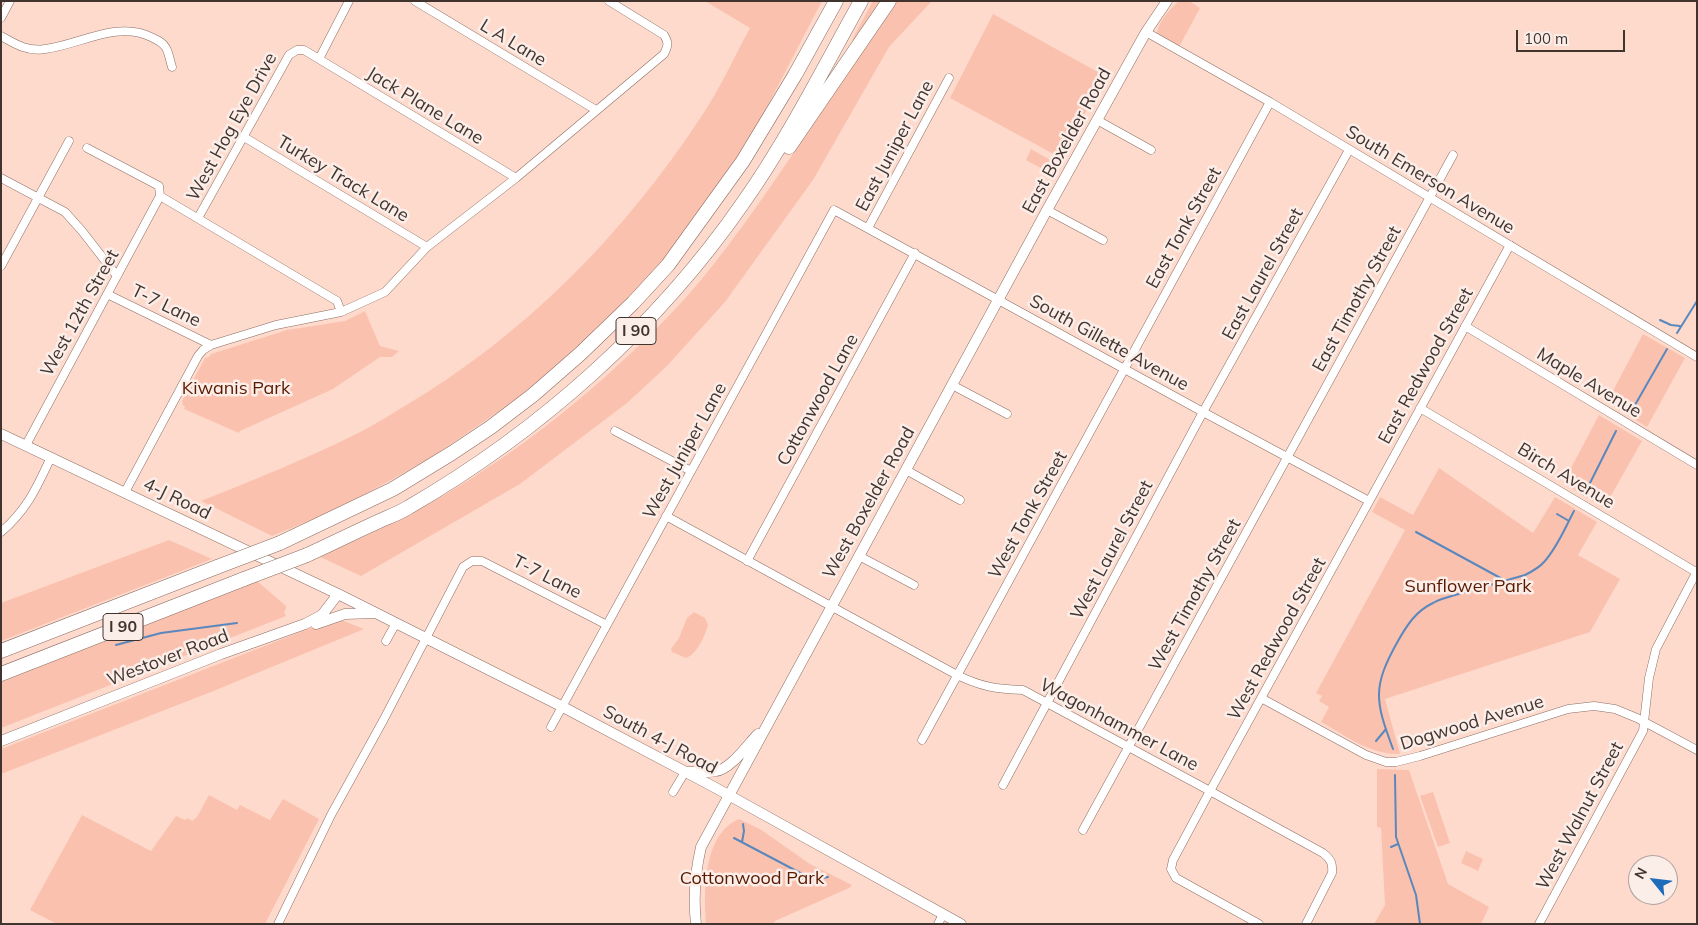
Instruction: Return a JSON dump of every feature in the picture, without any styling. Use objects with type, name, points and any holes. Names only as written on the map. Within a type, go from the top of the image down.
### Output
[{"type":"highway","name":"I 90","points":[[722,190],[800,56],[828,1]]},
{"type":"highway","name":"I 90","points":[[1,652],[280,543],[393,489],[452,454],[533,395],[580,354],[633,303],[668,265],[743,161],[836,1]]},
{"type":"highway","name":"I 90","points":[[641,327],[707,252],[743,204],[802,108],[861,1]]},
{"type":"highway","name":"I 90","points":[[1,674],[307,555],[408,508],[470,468],[528,426],[579,386],[704,264],[747,207],[889,1]]},
{"type":"main road","name":"East Boxelder Road","points":[[998,299],[1146,32],[1167,1]]},
{"type":"main road","name":"West Boxelder Road","points":[[768,722],[998,299]]},
{"type":"main road","name":"4-J Road","points":[[1,434],[338,594]]},
{"type":"main road","name":"South 4-J Road","points":[[338,594],[563,706],[961,924]]},
{"type":"main road","name":"Westover Road","points":[[1,741],[221,654],[305,624],[322,615],[338,594]]},
{"type":"main road","points":[[305,624],[314,625],[345,614],[375,613]]},
{"type":"main road","points":[[685,772],[718,772],[723,770],[768,722]]},
{"type":"main road","points":[[696,924],[694,891],[696,868],[701,846],[768,722]]},
{"type":"street","points":[[1,18],[10,1]]},
{"type":"street","points":[[319,59],[349,1]]},
{"type":"street","name":"L A Lane","points":[[415,1],[596,110]]},
{"type":"street","points":[[124,492],[203,350],[211,345],[276,324],[341,312],[385,292],[427,247],[516,178],[664,54],[668,42],[664,35],[609,1]]},
{"type":"street","points":[[1,36],[25,48],[44,50],[112,33],[126,31],[143,33],[160,41],[166,48],[172,67]]},
{"type":"street","name":"South Emerson Avenue","points":[[1146,32],[1270,102],[1697,357]]},
{"type":"street","name":"West Hog Eye Drive","points":[[198,218],[289,55],[297,50],[304,50],[319,59]]},
{"type":"street","name":"Jack Plane Lane","points":[[319,59],[516,178]]},
{"type":"street","name":"East Juniper Lane","points":[[868,228],[949,78]]},
{"type":"street","name":"East Tonk Street","points":[[1125,368],[1270,102]]},
{"type":"street","points":[[1097,120],[1151,150]]},
{"type":"street","name":"Turkey Track Lane","points":[[244,137],[427,247]]},
{"type":"street","points":[[1,266],[69,141]]},
{"type":"street","points":[[87,148],[159,186],[160,196],[337,301],[341,312]]},
{"type":"street","name":"East Laurel Street","points":[[1203,412],[1350,150]]},
{"type":"street","name":"East Timothy Street","points":[[1288,456],[1453,155]]},
{"type":"street","points":[[1,178],[65,212],[117,276]]},
{"type":"street","name":"West 12th Street","points":[[26,445],[160,196]]},
{"type":"street","name":"South Gillette Avenue","points":[[834,210],[1369,501]]},
{"type":"street","name":"West Juniper Lane","points":[[552,727],[834,210]]},
{"type":"street","points":[[1047,210],[1103,240]]},
{"type":"street","name":"East Redwood Street","points":[[1369,501],[1510,245]]},
{"type":"street","name":"Cottonwood Lane","points":[[747,561],[915,253]]},
{"type":"street","name":"T-7 Lane","points":[[107,294],[211,345]]},
{"type":"street","name":"Maple Avenue","points":[[1465,326],[1697,466]]},
{"type":"street","name":"West Tonk Street","points":[[922,740],[1125,368]]},
{"type":"street","points":[[952,385],[1007,414]]},
{"type":"street","name":"Birch Avenue","points":[[1420,408],[1696,571]]},
{"type":"street","name":"West Laurel Street","points":[[1002,785],[1203,412]]},
{"type":"street","points":[[615,431],[691,471]]},
{"type":"street","name":"West Timothy Street","points":[[1083,830],[1288,456]]},
{"type":"street","points":[[1,532],[13,522],[36,491],[51,457]]},
{"type":"street","points":[[906,470],[960,500]]},
{"type":"street","name":"West Redwood Street","points":[[1260,924],[1176,878],[1171,870],[1172,860],[1369,501]]},
{"type":"street","name":"Wagonhammer Lane","points":[[666,516],[956,675],[977,685],[1023,690],[1048,702],[1324,853],[1330,858],[1333,866],[1332,873],[1306,924]]},
{"type":"street","points":[[859,556],[914,585]]},
{"type":"street","name":"T-7 Lane","points":[[426,637],[463,567],[472,561],[482,561],[607,625]]},
{"type":"street","name":"West Walnut Street","points":[[1539,924],[1644,731],[1649,678],[1656,648],[1696,571]]},
{"type":"street","points":[[386,641],[396,623]]},
{"type":"street","points":[[278,924],[331,815],[384,719],[426,637]]},
{"type":"street","name":"Dogwood Avenue","points":[[1261,698],[1366,755],[1386,762],[1396,762],[1583,706],[1615,709],[1645,722],[1697,750]]},
{"type":"street","points":[[673,792],[685,772]]},
{"type":"street","points":[[938,924],[943,914]]},
{"type":"green space","points":[[705,1],[822,1],[755,130],[720,187],[655,270],[606,321],[557,366],[511,403],[429,459],[338,509],[272,536],[201,501],[324,449],[388,416],[448,379],[490,348],[530,315],[568,279],[605,242],[671,160],[708,106],[750,28]]},
{"type":"green space","points":[[873,1],[884,1],[850,50],[853,38]]},
{"type":"green space","points":[[894,1],[932,1],[889,47],[813,180],[725,302],[666,367],[627,403],[520,484],[361,576],[318,556],[396,521],[469,480],[505,456],[573,405],[648,337],[688,295],[713,265],[761,201]]},
{"type":"green space","points":[[1179,1],[1189,1],[1200,8],[1179,47],[1157,35],[1162,21]]},
{"type":"green space","points":[[993,14],[1105,76],[1061,158],[950,98]]},
{"type":"green space","points":[[1031,149],[1052,161],[1046,171],[1026,160]]},
{"type":"green space","name":"Kiwanis Park","points":[[365,311],[380,346],[399,351],[392,357],[380,357],[333,389],[239,433],[184,409],[182,401],[205,358],[211,354],[287,330],[345,321]]},
{"type":"green space","points":[[1643,334],[1685,358],[1647,427],[1607,402]]},
{"type":"green space","points":[[1599,415],[1642,441],[1604,508],[1563,483]]},
{"type":"green space","name":"Sunflower Park","points":[[1439,468],[1533,533],[1555,497],[1597,522],[1578,555],[1620,579],[1590,632],[1385,699],[1400,754],[1389,753],[1359,744],[1321,722],[1329,707],[1319,701],[1322,696],[1316,693],[1405,530],[1372,512],[1380,497],[1413,515]]},
{"type":"green space","points":[[169,540],[212,559],[1,641],[1,603]]},
{"type":"green space","points":[[257,581],[286,606],[284,612],[286,616],[1,728],[1,682]]},
{"type":"green space","points":[[694,612],[705,618],[708,625],[697,649],[686,658],[672,652],[671,649],[679,638],[687,618]]},
{"type":"green space","points":[[336,618],[364,629],[211,692],[1,774],[1,749]]},
{"type":"green space","points":[[1377,769],[1409,770],[1448,884],[1489,907],[1481,924],[1374,924],[1385,905],[1381,828],[1377,827]]},
{"type":"green space","points":[[1433,792],[1450,843],[1438,847],[1420,796]]},
{"type":"green space","points":[[209,795],[237,810],[240,805],[270,820],[283,799],[319,819],[265,924],[57,924],[30,910],[82,815],[151,851],[176,816],[185,820],[188,818],[192,821],[197,817]]},
{"type":"green space","name":"Cottonwood Park","points":[[739,819],[760,829],[810,864],[852,885],[775,921],[773,924],[706,924],[706,880],[712,850],[718,837],[727,826]]},
{"type":"green space","points":[[1466,851],[1483,859],[1478,871],[1461,863]]},
{"type":"waterway","points":[[1677,333],[1697,301]]},
{"type":"waterway","points":[[1660,320],[1671,325],[1680,326]]},
{"type":"waterway","points":[[1628,412],[1635,405],[1667,349]]},
{"type":"waterway","points":[[1584,495],[1616,431]]},
{"type":"waterway","points":[[1393,749],[1380,706],[1380,683],[1390,657],[1409,624],[1417,614],[1436,601],[1525,575],[1537,568],[1553,551],[1574,511]]},
{"type":"waterway","points":[[1557,514],[1569,521]]},
{"type":"waterway","points":[[1416,532],[1506,581]]},
{"type":"waterway","points":[[116,645],[161,633],[237,623]]},
{"type":"waterway","points":[[1376,741],[1386,729]]},
{"type":"waterway","points":[[1395,775],[1396,837],[1416,895],[1420,924]]},
{"type":"waterway","points":[[742,842],[743,824]]},
{"type":"waterway","points":[[734,838],[808,877]]},
{"type":"waterway","points":[[1391,847],[1398,844]]},
{"type":"waterway","points":[[797,880],[828,877]]}]
